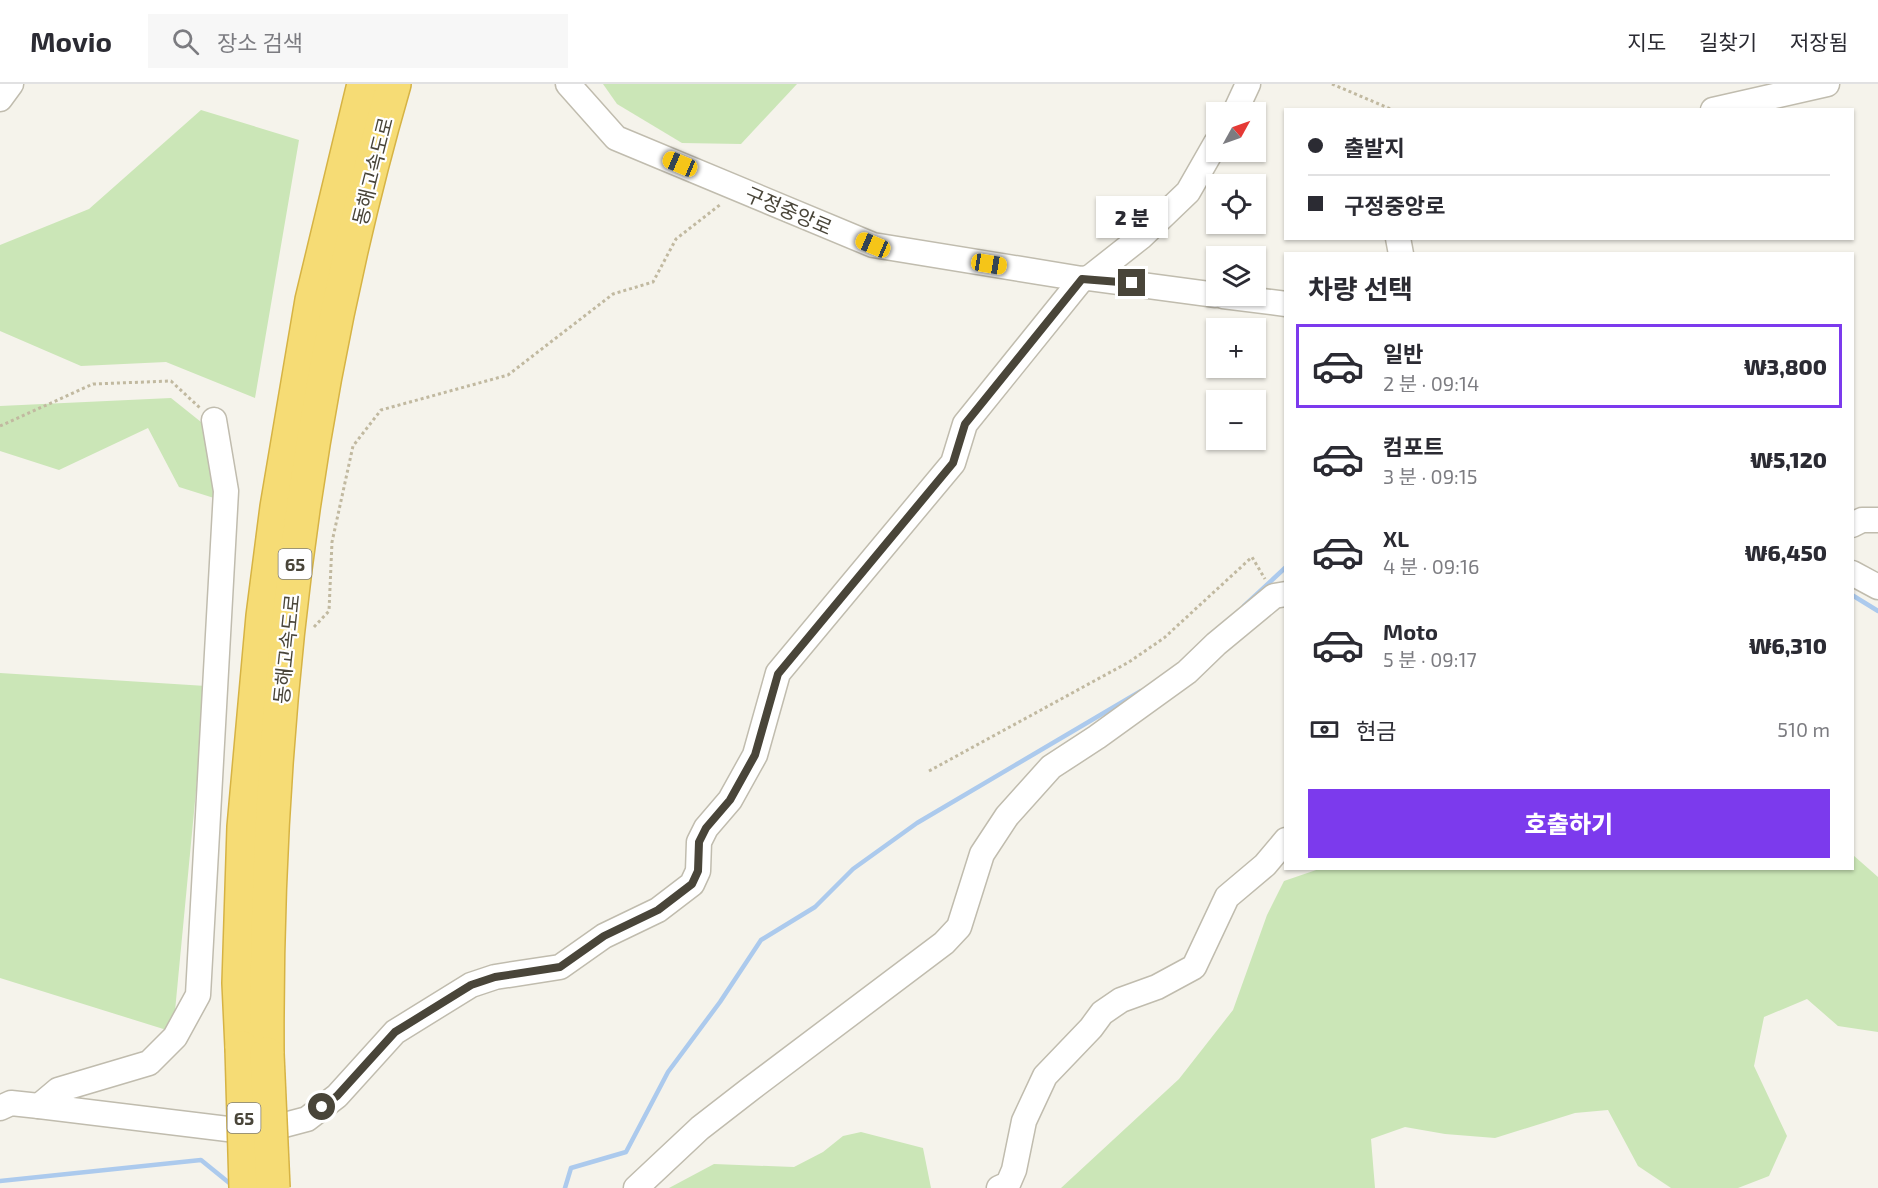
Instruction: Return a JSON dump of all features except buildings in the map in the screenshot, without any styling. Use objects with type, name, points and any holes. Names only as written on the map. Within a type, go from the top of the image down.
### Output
[{"type":"highway","name":"동해고속도로","points":[[273,1188],[254,1051],[239,983],[244,826],[273,540],[312,300],[364,84]]},
{"type":"highway","name":"동해고속도로","points":[[246,1188],[279,712],[295,561],[329,354],[367,188],[394,84]]},
{"type":"street","points":[[0,99],[11,84]]},
{"type":"street","name":"구정중앙로","points":[[568,84],[616,138],[873,245],[1086,278],[1206,294]]},
{"type":"street","points":[[1240,102],[1248,84]]},
{"type":"street","points":[[1722,108],[1827,84]]},
{"type":"street","points":[[0,1108],[10,1103],[244,1131],[273,1128],[307,1119],[337,1096],[395,1032],[471,985],[495,977],[560,967],[604,936],[658,910],[692,884],[698,871],[699,842],[706,828],[730,800],[755,755],[778,674],[953,463],[965,424],[1086,278],[1141,237],[1188,192],[1206,160]]},
{"type":"street","points":[[1266,301],[1284,304]]},
{"type":"street","points":[[39,1106],[58,1090],[149,1063],[175,1037],[198,995],[226,491],[214,420]]},
{"type":"street","points":[[1854,524],[1862,520],[1878,520]]},
{"type":"street","points":[[1854,574],[1878,587]]},
{"type":"street","points":[[636,1188],[708,1122],[944,943],[959,927],[982,854],[1007,816],[1052,767],[1187,672],[1216,644],[1274,596],[1276,588]]},
{"type":"street","points":[[999,1188],[1008,1184],[1011,1177],[1024,1121],[1045,1076],[1102,1013],[1121,1000],[1157,987],[1194,967],[1227,897],[1265,865],[1284,842]]},
{"type":"path","points":[[1332,84],[1388,108]]},
{"type":"path","points":[[309,627],[314,626],[329,611],[332,542],[353,446],[381,410],[508,375],[613,294],[653,282],[676,239],[708,212],[744,191]]},
{"type":"path","points":[[0,426],[93,384],[160,381],[171,381],[214,420]]},
{"type":"path","points":[[929,771],[1129,662],[1164,638],[1252,557],[1255,564],[1276,588]]},
{"type":"green space","points":[[603,84],[797,84],[741,144],[682,143],[617,104]]},
{"type":"green space","points":[[201,110],[299,140],[255,398],[166,362],[81,366],[0,331],[0,245],[89,209]]},
{"type":"green space","points":[[171,398],[216,434],[214,498],[179,487],[148,428],[59,470],[0,451],[0,406]]},
{"type":"green space","points":[[0,673],[206,686],[173,1032],[0,978]]},
{"type":"green space","points":[[1854,856],[1878,877],[1878,1032],[1838,1026],[1807,999],[1764,1017],[1754,1066],[1787,1136],[1769,1176],[1738,1188],[1671,1188],[1638,1166],[1608,1110],[1575,1113],[1495,1138],[1445,1134],[1405,1127],[1371,1139],[1375,1188],[1061,1188],[1179,1079],[1233,1010],[1267,915],[1284,881],[1316,870],[1854,870]]},
{"type":"green space","points":[[861,1132],[923,1148],[931,1188],[669,1188],[714,1164],[794,1167],[823,1152],[843,1136]]},
{"type":"waterway","points":[[1244,606],[1284,569]]},
{"type":"waterway","points":[[1854,596],[1878,611]]},
{"type":"waterway","points":[[565,1188],[571,1168],[626,1152],[668,1072],[720,1002],[761,940],[815,907],[853,869],[917,823],[1141,691]]},
{"type":"waterway","points":[[0,1181],[201,1160],[233,1186]]},
{"type":"route","points":[[322,1107],[337,1096],[395,1032],[471,985],[495,977],[560,967],[604,936],[658,910],[692,884],[698,871],[699,842],[706,828],[730,800],[755,755],[778,674],[878,550],[953,463],[960,434],[965,424],[1082,279],[1132,283]]}]
